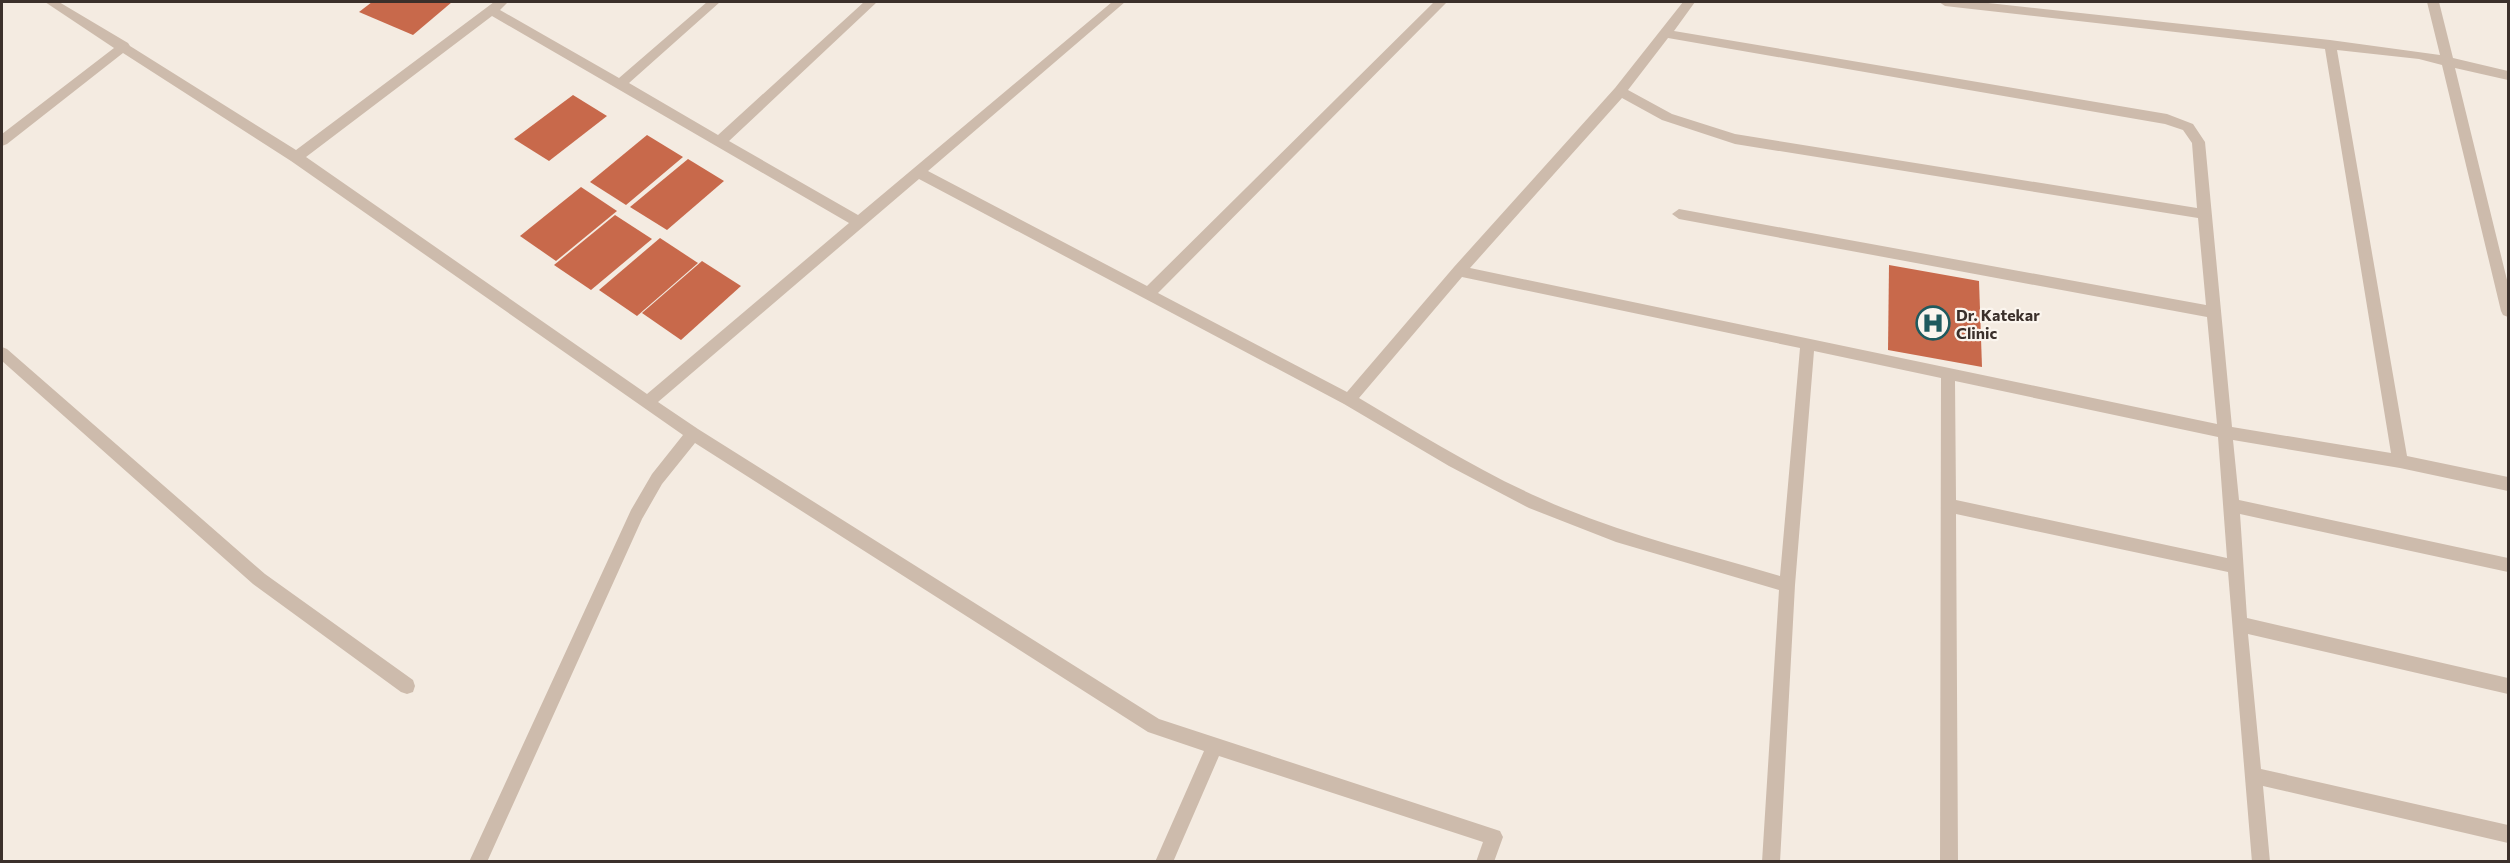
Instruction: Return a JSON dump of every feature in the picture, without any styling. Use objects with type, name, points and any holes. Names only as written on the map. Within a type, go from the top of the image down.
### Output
[{"type":"street","points":[[51,2],[124,46],[296,157],[693,434],[1154,726],[1494,837],[1485,861]]},
{"type":"street","points":[[621,83],[714,2]]},
{"type":"street","points":[[719,142],[871,2]]},
{"type":"street","points":[[646,403],[1119,2]]},
{"type":"street","points":[[1148,294],[1441,2]]},
{"type":"street","points":[[1349,400],[1620,91],[1667,34],[1689,2]]},
{"type":"street","points":[[1945,2],[2419,54],[2508,75]]},
{"type":"street","points":[[2433,2],[2508,311]]},
{"type":"street","points":[[296,157],[497,6],[719,142],[860,223]]},
{"type":"street","points":[[1667,34],[2167,119],[2188,127],[2198,142],[2226,432],[2252,775],[2262,861]]},
{"type":"street","points":[[2330,44],[2400,461]]},
{"type":"street","points":[[2,141],[124,46]]},
{"type":"street","points":[[1620,91],[1667,117],[1735,139],[2204,214]]},
{"type":"street","points":[[918,172],[1349,400],[1534,503],[1616,535],[1787,585]]},
{"type":"street","points":[[1679,214],[2213,312]]},
{"type":"street","points":[[1460,271],[1807,346],[2226,432],[2400,461],[2508,484]]},
{"type":"street","points":[[1771,861],[1787,585],[1807,346]]},
{"type":"street","points":[[2,353],[259,579],[407,686]]},
{"type":"street","points":[[1948,374],[1949,861]]},
{"type":"street","points":[[483,861],[636,515],[657,479],[693,434]]},
{"type":"street","points":[[1948,505],[2236,567]]},
{"type":"street","points":[[2232,505],[2508,565]]},
{"type":"street","points":[[2239,624],[2508,686]]},
{"type":"street","points":[[1164,861],[1214,747]]},
{"type":"street","points":[[2252,775],[2508,834]]},
{"type":"building","points":[[372,2],[452,2],[413,35],[359,12]]},
{"type":"building","points":[[573,95],[607,116],[549,161],[514,139]]},
{"type":"building","points":[[647,135],[683,157],[626,205],[590,182]]},
{"type":"building","points":[[688,159],[724,181],[667,230],[630,207]]},
{"type":"building","points":[[581,187],[617,211],[556,261],[520,236]]},
{"type":"building","points":[[615,215],[652,239],[591,290],[554,265]]},
{"type":"building","points":[[660,238],[698,263],[637,316],[599,290]]},
{"type":"building","points":[[702,261],[741,286],[681,340],[642,313]]},
{"type":"building","points":[[1889,265],[1979,281],[1982,367],[1888,350]]},
{"type":"place","name":"Dr. Katekar Clinic","points":[[1933,323]]}]
